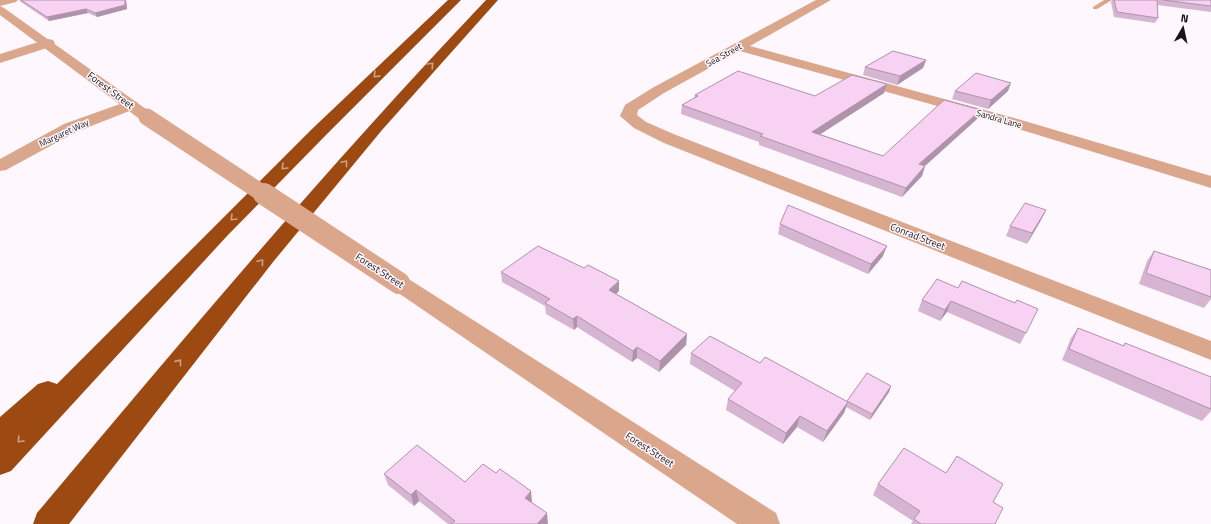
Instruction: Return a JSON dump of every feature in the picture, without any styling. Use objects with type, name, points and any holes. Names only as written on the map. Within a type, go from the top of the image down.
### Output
[{"type":"highway","points":[[0,462],[144,311],[318,133],[455,0]]},
{"type":"highway","points":[[49,524],[230,298],[412,86],[492,0]]},
{"type":"highway","points":[[0,434],[144,311]]},
{"type":"highway","points":[[66,524],[160,385]]},
{"type":"street","points":[[0,2],[12,0]]},
{"type":"street","name":"Sea Street","points":[[628,116],[631,108],[641,101],[825,0]]},
{"type":"street","name":"Forest Street","points":[[0,10],[48,43],[147,117],[764,524]]},
{"type":"street","points":[[0,59],[48,43]]},
{"type":"street","name":"Sandra Lane","points":[[739,47],[985,115],[1211,182]]},
{"type":"street","name":"Margaret Way","points":[[0,166],[70,128],[131,105]]},
{"type":"street","name":"Conrad Street","points":[[628,116],[640,125],[670,139],[1211,351]]},
{"type":"lane","points":[[1095,8],[1109,0]]},
{"type":"building","points":[[21,0],[125,0],[125,5],[95,13],[86,9],[47,17]]},
{"type":"building","points":[[1114,0],[1157,0],[1158,18],[1117,12]]},
{"type":"building","points":[[1163,0],[1211,0],[1211,6]]},
{"type":"building","points":[[893,51],[926,60],[900,76],[865,67]]},
{"type":"building","points":[[738,71],[815,96],[852,75],[887,84],[812,132],[883,156],[944,100],[981,110],[919,164],[925,166],[906,188],[760,136],[763,134],[682,105],[698,96],[695,95]]},
{"type":"building","points":[[976,73],[1011,83],[991,100],[955,91]]},
{"type":"building","points":[[1025,203],[1046,210],[1032,233],[1010,226]]},
{"type":"building","points":[[788,205],[887,246],[871,264],[780,224]]},
{"type":"building","points":[[538,246],[584,268],[588,265],[619,281],[609,290],[687,334],[660,361],[637,347],[633,351],[577,316],[573,319],[545,303],[550,299],[501,272]]},
{"type":"building","points":[[1154,251],[1211,270],[1211,297],[1146,273]]},
{"type":"building","points":[[937,279],[958,288],[962,281],[1015,303],[1017,300],[1038,309],[1026,333],[951,301],[945,310],[922,300]]},
{"type":"building","points":[[1078,328],[1124,346],[1125,343],[1211,377],[1211,409],[1069,349]]},
{"type":"building","points":[[710,336],[760,363],[765,357],[848,402],[827,431],[800,416],[786,433],[728,399],[742,383],[691,353]]},
{"type":"building","points":[[867,373],[891,386],[872,414],[847,401]]},
{"type":"building","points":[[417,445],[465,482],[483,464],[496,473],[500,469],[531,491],[525,498],[547,513],[537,524],[451,524],[455,521],[416,490],[411,495],[384,474]]},
{"type":"building","points":[[904,448],[946,473],[957,456],[1003,484],[993,502],[1003,508],[995,524],[921,524],[914,519],[920,511],[878,484]]}]
